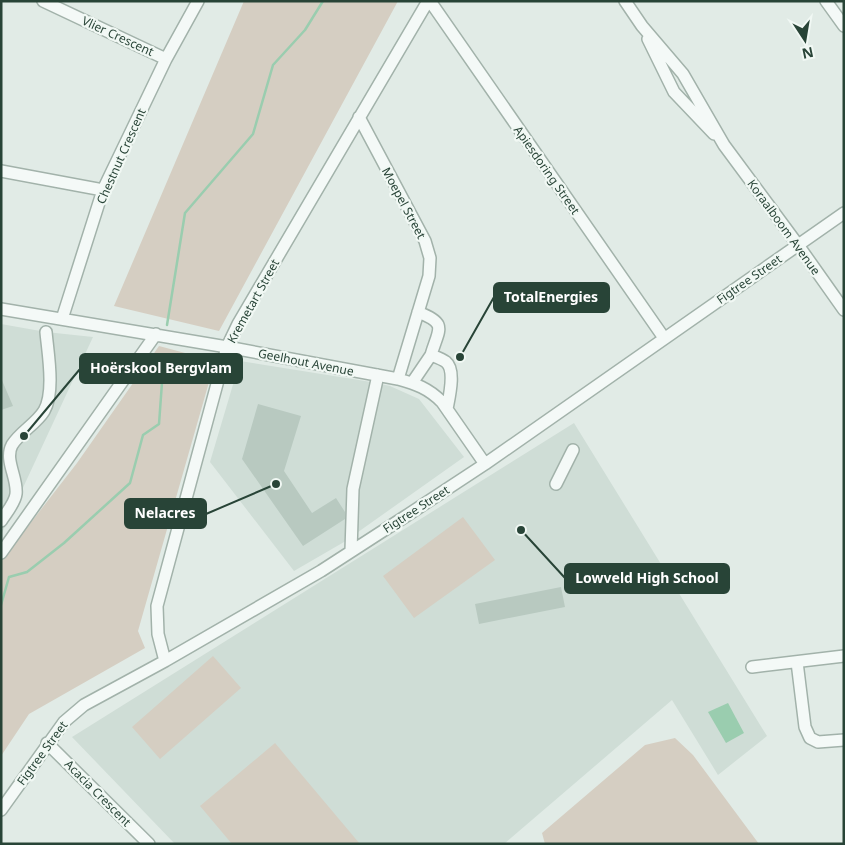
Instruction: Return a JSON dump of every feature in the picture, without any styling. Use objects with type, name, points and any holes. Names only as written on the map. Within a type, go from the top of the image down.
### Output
[{"type":"street","name":"Vlier Crescent","points":[[43,1],[166,59]]},
{"type":"street","name":"Chestnut Crescent","points":[[62,319],[103,190],[166,59],[198,1]]},
{"type":"street","name":"Kremetart Street","points":[[165,661],[158,634],[157,606],[228,347],[238,324],[429,1]]},
{"type":"street","name":"Apiesdoring Street","points":[[429,1],[664,338]]},
{"type":"street","name":"Koraalboom Avenue","points":[[625,1],[642,26],[683,74],[724,145],[844,310]]},
{"type":"street","points":[[826,1],[844,26]]},
{"type":"street","name":"Koraalboom Avenue","points":[[642,26],[674,92],[724,145]]},
{"type":"street","name":"Moepel Street","points":[[359,117],[425,241],[430,258],[429,276],[398,379]]},
{"type":"street","points":[[1,170],[103,190]]},
{"type":"street","name":"Figtree Street","points":[[1,810],[47,742],[64,722],[84,705],[165,661],[322,570],[485,464],[844,213]]},
{"type":"street","name":"Geelhout Avenue","points":[[1,309],[228,347],[398,379],[420,385],[433,393],[447,410],[485,464]]},
{"type":"street","points":[[412,383],[431,355],[439,330],[439,324],[434,318],[418,312]]},
{"type":"street","points":[[1,520],[15,499],[16,493],[10,458],[12,445],[44,412],[48,400],[50,378],[46,332]]},
{"type":"street","points":[[1,553],[156,334]]},
{"type":"street","points":[[431,355],[446,362],[451,370],[447,410]]},
{"type":"street","points":[[351,551],[354,489],[378,376]]},
{"type":"street","points":[[556,484],[573,450]]},
{"type":"street","points":[[752,667],[844,656]]},
{"type":"street","points":[[797,662],[805,727],[810,738],[818,742],[844,740]]},
{"type":"street","name":"Acacia Crescent","points":[[47,742],[149,844]]},
{"type":"shaded area","points":[[244,1],[398,1],[219,331],[114,306]]},
{"type":"shaded area","points":[[1,324],[46,332],[93,337],[1,535]]},
{"type":"shaded area","points":[[159,346],[215,361],[138,631],[145,648],[29,714],[1,756],[1,561],[77,463]]},
{"type":"shaded area","points":[[240,361],[390,386],[419,399],[464,457],[344,542],[294,571],[210,462]]},
{"type":"shaded area","points":[[574,423],[767,736],[718,775],[672,700],[504,844],[175,844],[72,737]]},
{"type":"shaded area","points":[[463,517],[495,560],[414,618],[383,576]]},
{"type":"shaded area","points":[[213,656],[241,688],[160,759],[132,727]]},
{"type":"shaded area","points":[[728,703],[744,733],[726,743],[708,712]]},
{"type":"shaded area","points":[[675,738],[693,755],[759,844],[545,844],[542,833],[645,745]]},
{"type":"shaded area","points":[[275,743],[360,844],[232,844],[200,806]]},
{"type":"building","points":[[1,378],[13,406],[1,410]]},
{"type":"building","points":[[258,404],[301,416],[284,471],[312,513],[336,498],[345,512],[345,519],[303,546],[242,459]]},
{"type":"building","points":[[561,587],[565,607],[479,624],[475,604]]},
{"type":"waterway","points":[[167,325],[185,213],[253,134],[273,65],[305,30],[323,1]]},
{"type":"waterway","points":[[1,605],[9,577],[27,572],[64,543],[130,483],[143,435],[159,424],[164,355]]},
{"type":"place","name":"TotalEnergies","points":[[460,357]]},
{"type":"place","name":"Hoërskool Bergvlam","points":[[24,436]]},
{"type":"place","name":"Nelacres","points":[[276,484]]},
{"type":"place","name":"Lowveld High School","points":[[521,530]]}]
